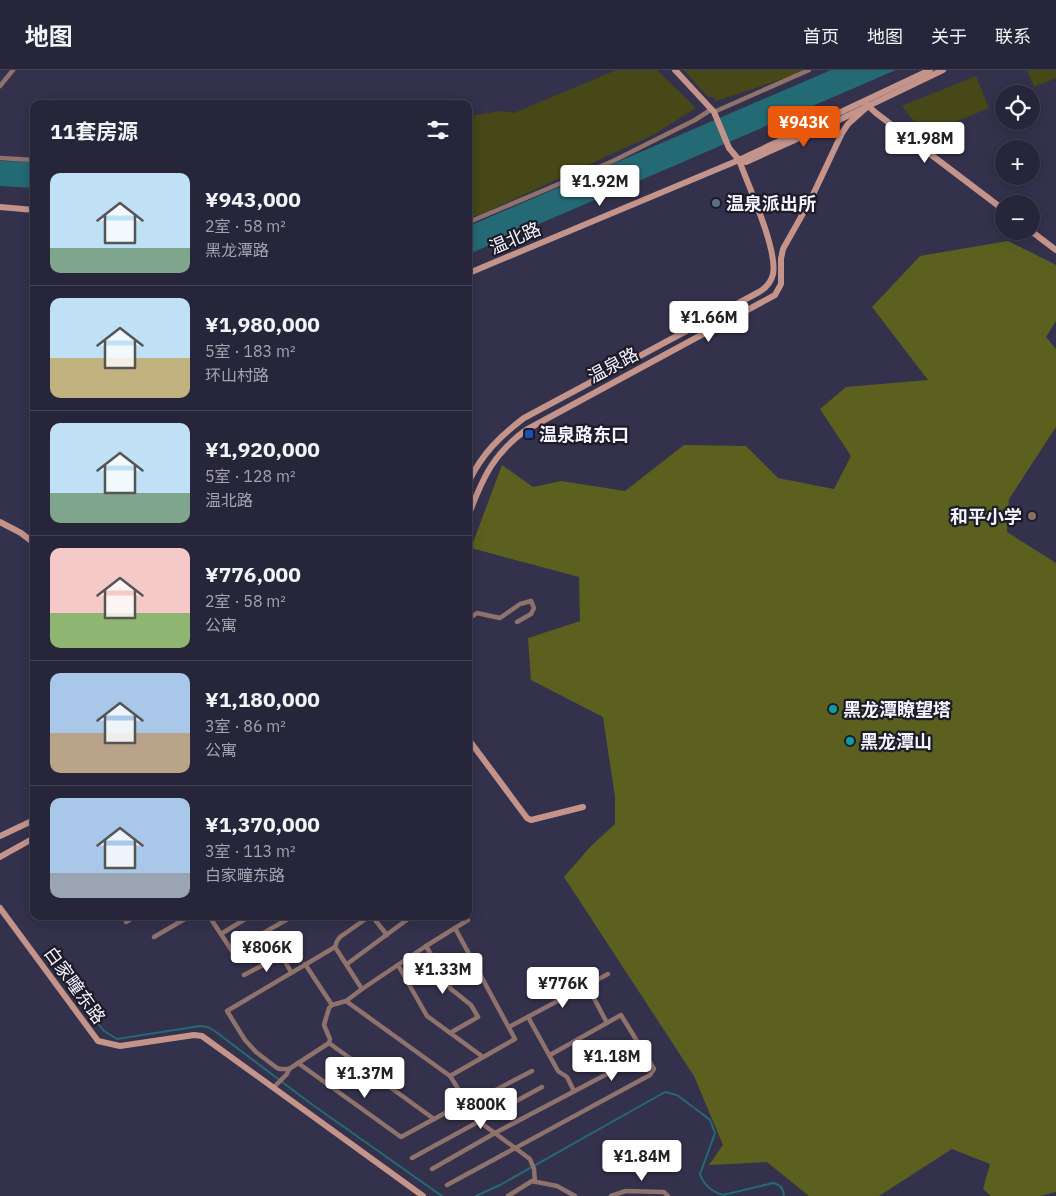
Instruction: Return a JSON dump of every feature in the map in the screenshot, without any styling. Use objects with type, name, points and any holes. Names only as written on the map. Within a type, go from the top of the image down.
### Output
[{"type":"main road","points":[[675,70],[713,111]]},
{"type":"main road","points":[[866,104],[930,70]]},
{"type":"main road","points":[[866,104],[943,70]]},
{"type":"main road","points":[[866,104],[995,203]]},
{"type":"main road","name":"温泉路","points":[[472,506],[490,465],[506,446],[526,430],[775,295],[781,284],[783,250],[810,201],[832,152],[848,124],[866,104]]},
{"type":"main road","name":"温北路","points":[[472,272],[866,104]]},
{"type":"main road","name":"温泉路","points":[[472,475],[479,461],[492,444],[524,418],[759,292],[770,283],[773,274],[772,248],[738,160],[729,148],[713,111]]},
{"type":"main road","points":[[0,207],[30,210]]},
{"type":"main road","points":[[1040,238],[1056,250]]},
{"type":"main road","points":[[759,292],[768,294],[764,301]]},
{"type":"main road","points":[[0,522],[30,540]]},
{"type":"main road","points":[[472,744],[527,818],[531,820],[583,807]]},
{"type":"main road","points":[[0,836],[30,822]]},
{"type":"main road","points":[[0,857],[30,840]]},
{"type":"main road","name":"白家疃东路","points":[[0,908],[98,1041],[120,1046],[194,1035],[202,1036],[278,1083],[423,1196]]},
{"type":"street","points":[[0,86],[13,70]]},
{"type":"street","points":[[472,221],[614,161],[713,111],[809,70]]},
{"type":"street","points":[[0,158],[30,160]]},
{"type":"street","points":[[472,617],[477,613],[500,618],[520,604],[530,601],[534,608],[530,614],[517,622]]},
{"type":"street","points":[[154,937],[183,920]]},
{"type":"street","points":[[212,920],[232,951],[287,920]]},
{"type":"street","points":[[221,934],[244,920]]},
{"type":"street","points":[[329,1043],[289,1068],[280,1069],[256,1052],[245,1040],[227,1011],[335,947],[340,937],[365,920]]},
{"type":"street","points":[[374,920],[387,935]]},
{"type":"street","points":[[347,964],[407,920]]},
{"type":"street","points":[[329,1043],[330,1039],[324,1025],[329,1008],[332,1005],[346,1001],[426,946],[468,920]]},
{"type":"street","points":[[450,1076],[515,1039],[455,928]]},
{"type":"street","points":[[268,931],[291,972]]},
{"type":"street","points":[[426,946],[450,989],[471,1005],[478,1017],[450,1033]]},
{"type":"street","points":[[335,947],[362,989]]},
{"type":"street","points":[[244,975],[282,955]]},
{"type":"street","points":[[305,964],[332,1005]]},
{"type":"street","points":[[398,965],[427,1016],[484,1057]]},
{"type":"street","points":[[509,1027],[608,974]]},
{"type":"street","points":[[587,985],[608,1023]]},
{"type":"street","points":[[346,1001],[450,1076],[460,1091],[460,1107]]},
{"type":"street","points":[[447,1185],[650,1075],[654,1069],[622,1015],[550,1055]]},
{"type":"street","points":[[528,1016],[558,1071],[567,1077],[574,1091]]},
{"type":"street","points":[[329,1043],[434,1119]]},
{"type":"street","points":[[432,1169],[495,1133],[645,1054]]},
{"type":"street","points":[[298,1063],[401,1137],[532,1071]]},
{"type":"street","points":[[278,1083],[287,1074],[289,1068]]},
{"type":"street","points":[[412,1158],[542,1086]]},
{"type":"street","points":[[460,1107],[530,1159],[535,1182]]},
{"type":"street","points":[[508,1196],[532,1181],[557,1186],[575,1196]]},
{"type":"street","points":[[611,1196],[626,1191],[664,1192],[668,1196]]},
{"type":"shaded area","points":[[616,70],[657,70],[696,108],[653,135],[472,217],[472,116],[501,111],[514,113]]},
{"type":"shaded area","points":[[684,70],[810,70],[716,101],[713,97],[708,97]]},
{"type":"shaded area","points":[[831,70],[896,70],[472,253],[472,225]]},
{"type":"shaded area","points":[[1027,70],[1056,70],[1056,78],[1039,85],[1033,85]]},
{"type":"shaded area","points":[[976,76],[989,108],[924,135],[902,106]]},
{"type":"shaded area","points":[[0,161],[30,162],[30,188],[0,186]]},
{"type":"green space","points":[[1008,241],[1056,265],[1056,321],[1046,337],[1056,349],[1056,427],[1009,499],[1007,532],[1056,563],[1056,1192],[1040,1196],[991,1196],[983,1189],[990,1164],[952,1149],[879,1196],[809,1196],[767,1162],[709,1165],[723,1145],[694,1076],[564,877],[590,847],[615,824],[615,797],[603,717],[531,680],[528,638],[580,621],[579,577],[472,548],[502,465],[533,487],[561,481],[625,491],[684,445],[746,446],[778,478],[834,489],[851,456],[820,409],[846,387],[928,380],[872,307],[920,256]]},
{"type":"waterway","points":[[44,956],[104,1031],[117,1039],[200,1026],[208,1027],[310,1103],[442,1196]]},
{"type":"waterway","points":[[476,1196],[500,1185],[665,1092],[677,1095],[710,1120],[715,1133],[700,1174],[708,1187],[723,1195],[773,1183],[781,1187],[784,1196]]},
{"type":"place","name":"温泉派出所","points":[[716,203]]},
{"type":"place","name":"温泉路东口","points":[[529,434]]},
{"type":"place","name":"和平小学","points":[[1032,516]]},
{"type":"place","name":"黑龙潭瞭望塔","points":[[833,709]]},
{"type":"place","name":"黑龙潭山","points":[[850,741]]}]
